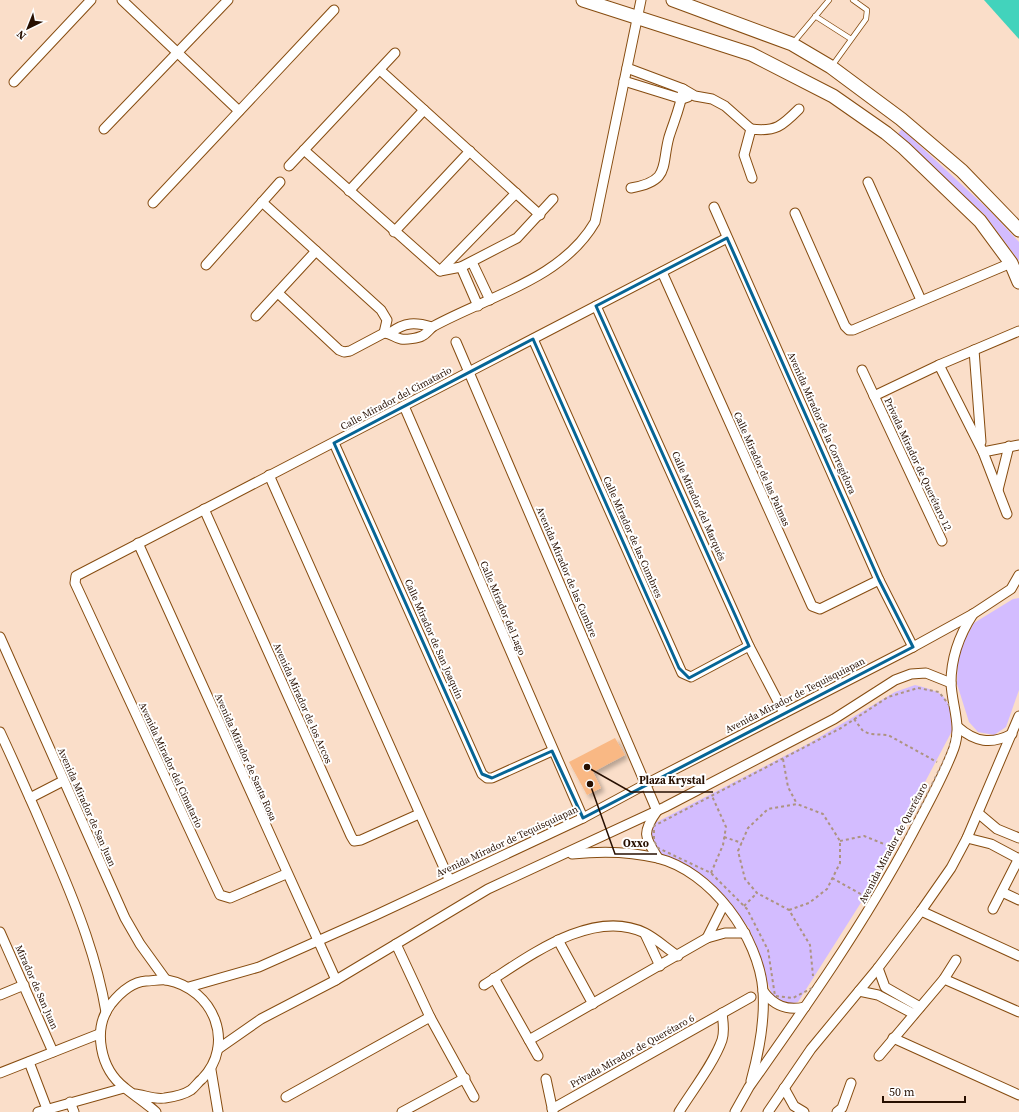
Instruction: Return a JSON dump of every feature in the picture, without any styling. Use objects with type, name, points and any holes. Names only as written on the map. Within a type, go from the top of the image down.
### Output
[{"type":"street","points":[[14,82],[91,0]]},
{"type":"street","points":[[122,0],[239,111]]},
{"type":"street","points":[[104,129],[228,0]]},
{"type":"street","points":[[583,0],[751,54],[833,96],[886,133],[938,179],[980,221],[1011,263],[1019,282]]},
{"type":"street","points":[[387,333],[401,339],[422,336],[432,327],[478,306],[553,267],[578,247],[595,222],[641,0]]},
{"type":"street","points":[[673,0],[792,44],[831,67],[901,119],[962,171],[1019,230]]},
{"type":"street","points":[[153,203],[334,10]]},
{"type":"street","points":[[289,166],[395,53]]},
{"type":"street","points":[[627,68],[683,89],[695,96],[712,99],[725,106],[751,130],[764,131],[779,128],[799,109]]},
{"type":"street","points":[[380,70],[540,214]]},
{"type":"street","points":[[624,81],[682,99],[695,96]]},
{"type":"street","points":[[631,188],[643,186],[653,181],[664,168],[669,137],[682,99],[683,89]]},
{"type":"street","points":[[349,191],[424,110]]},
{"type":"street","points":[[886,133],[901,119]]},
{"type":"street","points":[[751,130],[744,155],[752,178]]},
{"type":"street","points":[[304,150],[394,232],[440,271]]},
{"type":"street","points":[[394,232],[470,151]]},
{"type":"street","points":[[206,266],[280,182]]},
{"type":"street","points":[[868,182],[921,300]]},
{"type":"street","points":[[440,271],[516,193]]},
{"type":"street","points":[[440,271],[461,267],[517,238],[553,199]]},
{"type":"street","points":[[262,202],[386,315],[387,333]]},
{"type":"street","name":"Avenida Mirador de la Corregidora","points":[[714,207],[879,580],[913,647]]},
{"type":"street","points":[[795,213],[849,330],[853,330],[1011,263]]},
{"type":"street","name":"Calle Mirador del Cimatario","points":[[75,578],[78,573],[334,443],[727,238]]},
{"type":"street","points":[[256,316],[316,251]]},
{"type":"street","points":[[472,262],[490,300]]},
{"type":"street","points":[[461,267],[478,306]]},
{"type":"street","name":"Calle Mirador de las Palmas","points":[[662,272],[812,606],[820,609],[879,580]]},
{"type":"street","points":[[278,293],[339,350],[344,352],[350,351],[400,325],[419,324],[432,327]]},
{"type":"street","name":"Calle Mirador del Marqués","points":[[596,306],[749,646],[784,713]]},
{"type":"street","name":"Privada Mirador de Querétaro 12","points":[[942,541],[874,396],[939,365],[1019,331]]},
{"type":"street","name":"Calle Mirador de las Cumbres","points":[[533,339],[682,673],[687,677],[691,677],[749,646]]},
{"type":"street","name":"Avenida Mirador de las Cumbre","points":[[456,342],[658,811]]},
{"type":"street","points":[[974,350],[982,450]]},
{"type":"street","points":[[939,365],[982,450],[1007,514]]},
{"type":"street","points":[[862,370],[874,396]]},
{"type":"street","name":"Calle Mirador del Lago","points":[[404,406],[552,751],[583,818]]},
{"type":"street","name":"Calle Mirador de San Joaquín","points":[[334,443],[482,774],[487,778],[492,778],[552,751]]},
{"type":"street","points":[[982,450],[1019,444]]},
{"type":"street","points":[[998,490],[1009,446]]},
{"type":"street","points":[[269,475],[449,879]]},
{"type":"street","name":"Avenida Mirador de los Arcos","points":[[204,509],[351,836],[354,840],[361,840],[419,814]]},
{"type":"street","name":"Avenida Mirador de Santa Rosa","points":[[138,543],[286,874],[336,980]]},
{"type":"street","name":"Avenida Mirador de Querétaro","points":[[735,1112],[749,1087],[858,929],[928,805],[954,748],[958,726],[951,683],[954,658],[964,629],[973,614],[1015,589],[1019,574]]},
{"type":"street","name":"Avenida Mirador del Cimatario","points":[[75,578],[220,895],[224,898],[230,898],[286,874]]},
{"type":"street","name":"Avenida Mirador de Tequisquiapan","points":[[188,987],[259,967],[316,940],[376,915],[449,879],[583,818],[646,784],[913,647],[973,614]]},
{"type":"street","name":"Avenida Mirador de San Juan","points":[[0,637],[125,918],[140,944],[166,980]]},
{"type":"street","points":[[218,1049],[261,1019],[336,980],[488,889],[658,811],[834,719],[895,680],[912,674],[926,673],[951,683]]},
{"type":"street","points":[[768,1112],[811,1049],[878,968],[951,868],[967,838],[1018,721]]},
{"type":"street","points":[[958,726],[967,735],[978,740],[996,740],[1012,734]]},
{"type":"street","points":[[0,732],[30,798],[82,921],[101,982],[106,1012]]},
{"type":"street","points":[[30,798],[63,781]]},
{"type":"street","points":[[658,811],[645,831],[649,844],[658,858]]},
{"type":"street","points":[[978,813],[997,829],[1019,838]]},
{"type":"street","points":[[991,844],[997,829]]},
{"type":"street","points":[[967,838],[991,844],[1019,859],[992,909]]},
{"type":"street","points":[[565,854],[612,852],[658,858],[694,877],[724,904],[745,933],[759,971],[763,991],[761,1030],[749,1087]]},
{"type":"street","points":[[1002,892],[1019,900]]},
{"type":"street","points":[[707,938],[724,904]]},
{"type":"street","points":[[921,911],[1019,956]]},
{"type":"street","points":[[484,985],[558,940],[582,930],[601,926],[615,926],[645,933],[678,956]]},
{"type":"street","name":"Mirador de San Juan","points":[[0,932],[53,1052]]},
{"type":"street","points":[[645,933],[660,966]]},
{"type":"street","points":[[530,1040],[707,938],[725,934],[745,933]]},
{"type":"street","points":[[558,940],[593,1004]]},
{"type":"street","points":[[396,944],[430,1017],[465,1078],[474,1097]]},
{"type":"street","points":[[879,1056],[944,979],[956,960]]},
{"type":"street","points":[[878,968],[885,987],[917,1010]]},
{"type":"street","points":[[494,978],[538,1056]]},
{"type":"street","points":[[944,979],[1019,1012]]},
{"type":"street","points":[[135,1094],[163,1099],[191,1090],[211,1070],[218,1049],[217,1025],[207,1003],[188,987],[166,980],[142,982],[135,985],[121,993],[106,1012],[99,1034],[105,1064],[124,1088],[135,1094],[156,1112]]},
{"type":"street","points":[[0,995],[24,985]]},
{"type":"street","points":[[878,995],[885,987]]},
{"type":"street","points":[[763,991],[769,999],[781,1007],[796,1009],[805,1007]]},
{"type":"street","points":[[859,991],[878,995],[917,1010]]},
{"type":"street","name":"Privada Mirador de Querétaro 6","points":[[546,1079],[552,1110],[751,997]]},
{"type":"street","points":[[679,1112],[716,1053],[722,1040],[724,1027],[722,1013]]},
{"type":"street","points":[[286,1097],[430,1017]]},
{"type":"street","points":[[0,1073],[99,1034]]},
{"type":"street","points":[[893,1038],[1019,1095]]},
{"type":"street","points":[[29,1062],[47,1109]]},
{"type":"street","points":[[211,1070],[218,1112]]},
{"type":"street","points":[[402,1112],[465,1078]]},
{"type":"street","points":[[844,1111],[851,1083]]},
{"type":"street","points":[[38,1112],[124,1088]]},
{"type":"street","points":[[784,1088],[793,1109],[804,1112]]},
{"type":"street","points":[[70,1102],[74,1112]]},
{"type":"lane","points":[[792,44],[829,0]]},
{"type":"lane","points":[[831,67],[866,19],[868,14],[867,10],[853,0]]},
{"type":"lane","points":[[815,16],[851,39]]},
{"type":"path","points":[[918,688],[939,692],[952,709],[955,726],[948,752],[872,900],[837,956],[814,987],[793,998],[775,996],[768,950],[744,906],[711,873],[658,848],[654,841],[654,826],[783,759],[854,719],[888,696],[918,688]]},
{"type":"path","points":[[854,719],[863,730],[870,734],[888,735],[942,764]]},
{"type":"path","points":[[783,759],[788,787],[797,804]]},
{"type":"path","points":[[711,873],[726,827],[712,796]]},
{"type":"path","points":[[789,910],[809,903],[827,889],[840,863],[840,841],[823,814],[797,804],[768,810],[748,828],[738,850],[745,879],[757,893],[789,910],[810,945],[814,987]]},
{"type":"path","points":[[840,841],[864,836],[899,850]]},
{"type":"path","points":[[724,837],[742,843]]},
{"type":"path","points":[[832,878],[872,900]]},
{"type":"path","points":[[744,906],[757,893]]},
{"type":"highlighted area","points":[[727,238],[879,580],[913,647],[583,818],[552,751],[492,778],[482,774],[334,443],[533,339],[679,668],[689,678],[749,646],[596,306]]},
{"type":"shaded area","points":[[902,129],[989,210],[1019,242],[1019,261],[985,215],[897,135]]},
{"type":"shaded area","points":[[1019,598],[1019,690],[1006,727],[994,735],[978,732],[969,722],[957,684],[958,653],[974,623],[1013,599]]},
{"type":"shaded area","points":[[915,685],[941,694],[948,704],[952,731],[862,901],[798,1002],[785,1005],[773,998],[749,928],[709,880],[655,851],[649,843],[651,825],[808,744],[895,692]]},
{"type":"water","points":[[984,0],[1019,0],[1019,39]]},
{"type":"building","points":[[615,738],[625,755],[593,772],[601,788],[587,795],[569,762]]},
{"type":"place","name":"Plaza Krystal","points":[[587,767]]},
{"type":"place","name":"Oxxo","points":[[590,784]]}]
